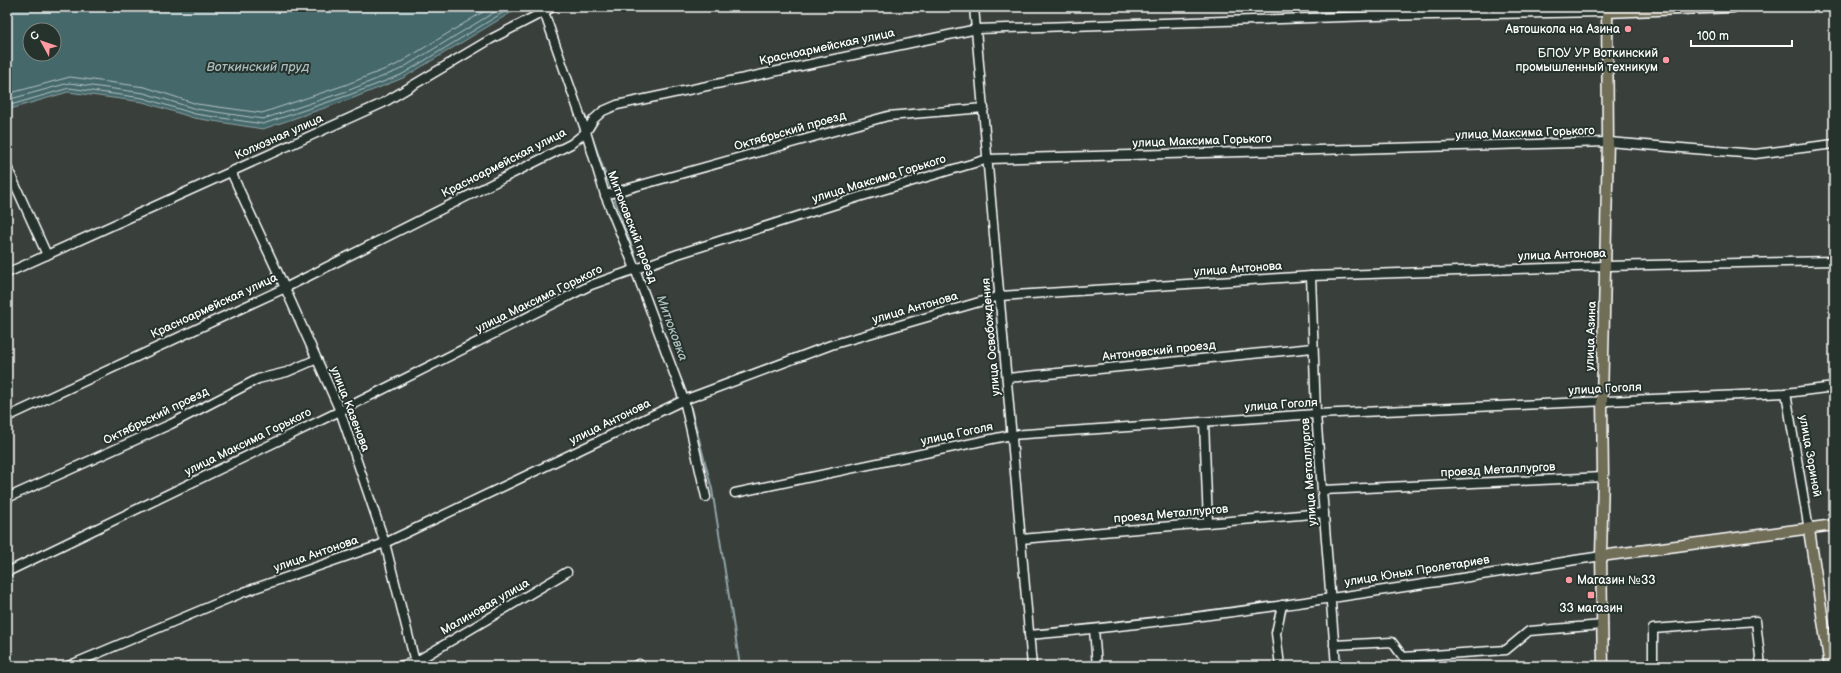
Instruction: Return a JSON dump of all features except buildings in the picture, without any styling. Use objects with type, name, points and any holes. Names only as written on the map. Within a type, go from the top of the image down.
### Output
[{"type":"main road","name":"Красноармейская улица","points":[[1607,9],[1732,7]]},
{"type":"main road","name":"улица Азина","points":[[1603,666],[1601,556],[1603,477],[1602,401],[1608,142],[1607,9]]},
{"type":"main road","name":"улица Юных Пролетариев","points":[[1601,556],[1809,530],[1834,525]]},
{"type":"main road","name":"улица Зориной","points":[[1809,530],[1830,666]]},
{"type":"street","name":"Колхозная улица","points":[[7,273],[383,103],[491,39],[553,7]]},
{"type":"street","name":"улица Освобождения","points":[[974,7],[1032,666]]},
{"type":"street","name":"Красноармейская улица","points":[[7,416],[285,288],[571,144],[586,132],[594,119],[603,111],[617,105],[977,29],[1607,9]]},
{"type":"street","name":"Митюковский проезд","points":[[544,12],[586,132],[605,195],[638,268],[684,400],[706,497]]},
{"type":"street","name":"Октябрьский проезд","points":[[605,195],[888,116],[984,108]]},
{"type":"street","name":"улица Максима Горького","points":[[7,572],[340,411],[591,285],[638,268],[859,197],[988,159],[1608,142],[1755,154],[1834,144]]},
{"type":"street","points":[[7,167],[47,255]]},
{"type":"street","name":"улица Казенова","points":[[231,172],[340,411],[385,543],[416,664]]},
{"type":"street","name":"улица Антонова","points":[[68,666],[244,592],[385,543],[684,400],[831,345],[1000,296],[1311,276],[1606,266],[1834,261]]},
{"type":"street","name":"улица Металлургов","points":[[1311,276],[1316,414],[1336,666]]},
{"type":"street","name":"Антоновский проезд","points":[[1007,378],[1313,348]]},
{"type":"street","name":"Октябрьский проезд","points":[[7,498],[171,424],[258,379],[287,372],[317,359]]},
{"type":"street","name":"улица Гоголя","points":[[735,493],[1011,435],[1316,414],[1786,393],[1834,387]]},
{"type":"street","name":"улица Зориной","points":[[1786,393],[1809,530]]},
{"type":"street","points":[[1204,422],[1208,523]]},
{"type":"street","name":"проезд Металлургов","points":[[1323,490],[1603,477]]},
{"type":"street","name":"проезд Металлургов","points":[[1021,539],[1324,513]]},
{"type":"street","name":"улица Юных Пролетариев","points":[[1029,635],[1094,630],[1282,605],[1601,556]]},
{"type":"street","name":"Малиновая улица","points":[[399,666],[416,664],[567,572]]},
{"type":"street","points":[[1280,666],[1276,633],[1282,605]]},
{"type":"street","points":[[1653,666],[1653,629],[1756,621],[1761,666]]},
{"type":"street","points":[[1334,645],[1392,642],[1403,657],[1506,650],[1530,631],[1603,625]]},
{"type":"street","points":[[1094,630],[1098,666]]},
{"type":"water","name":"Воткинский пруд","points":[[7,7],[520,7],[403,78],[351,99],[263,129],[194,118],[143,102],[68,92],[7,110]]},
{"type":"waterway","name":"Митюковка","points":[[584,116],[588,125]]},
{"type":"waterway","name":"Митюковка","points":[[590,131],[611,190]]},
{"type":"waterway","name":"Митюковка","points":[[613,195],[639,266]]},
{"type":"waterway","name":"Митюковка","points":[[640,270],[651,300]]},
{"type":"waterway","name":"Митюковка","points":[[680,377],[688,397]]},
{"type":"waterway","name":"Митюковка","points":[[689,401],[712,489],[740,666]]},
{"type":"place","name":"Автошкола на Азина","points":[[1628,29]]},
{"type":"place","name":"БПОУ УР Воткинский промышленный техникум","points":[[1666,60]]},
{"type":"place","name":"Магазин №33","points":[[1569,580]]},
{"type":"place","name":"33 магазин","points":[[1591,595]]}]
